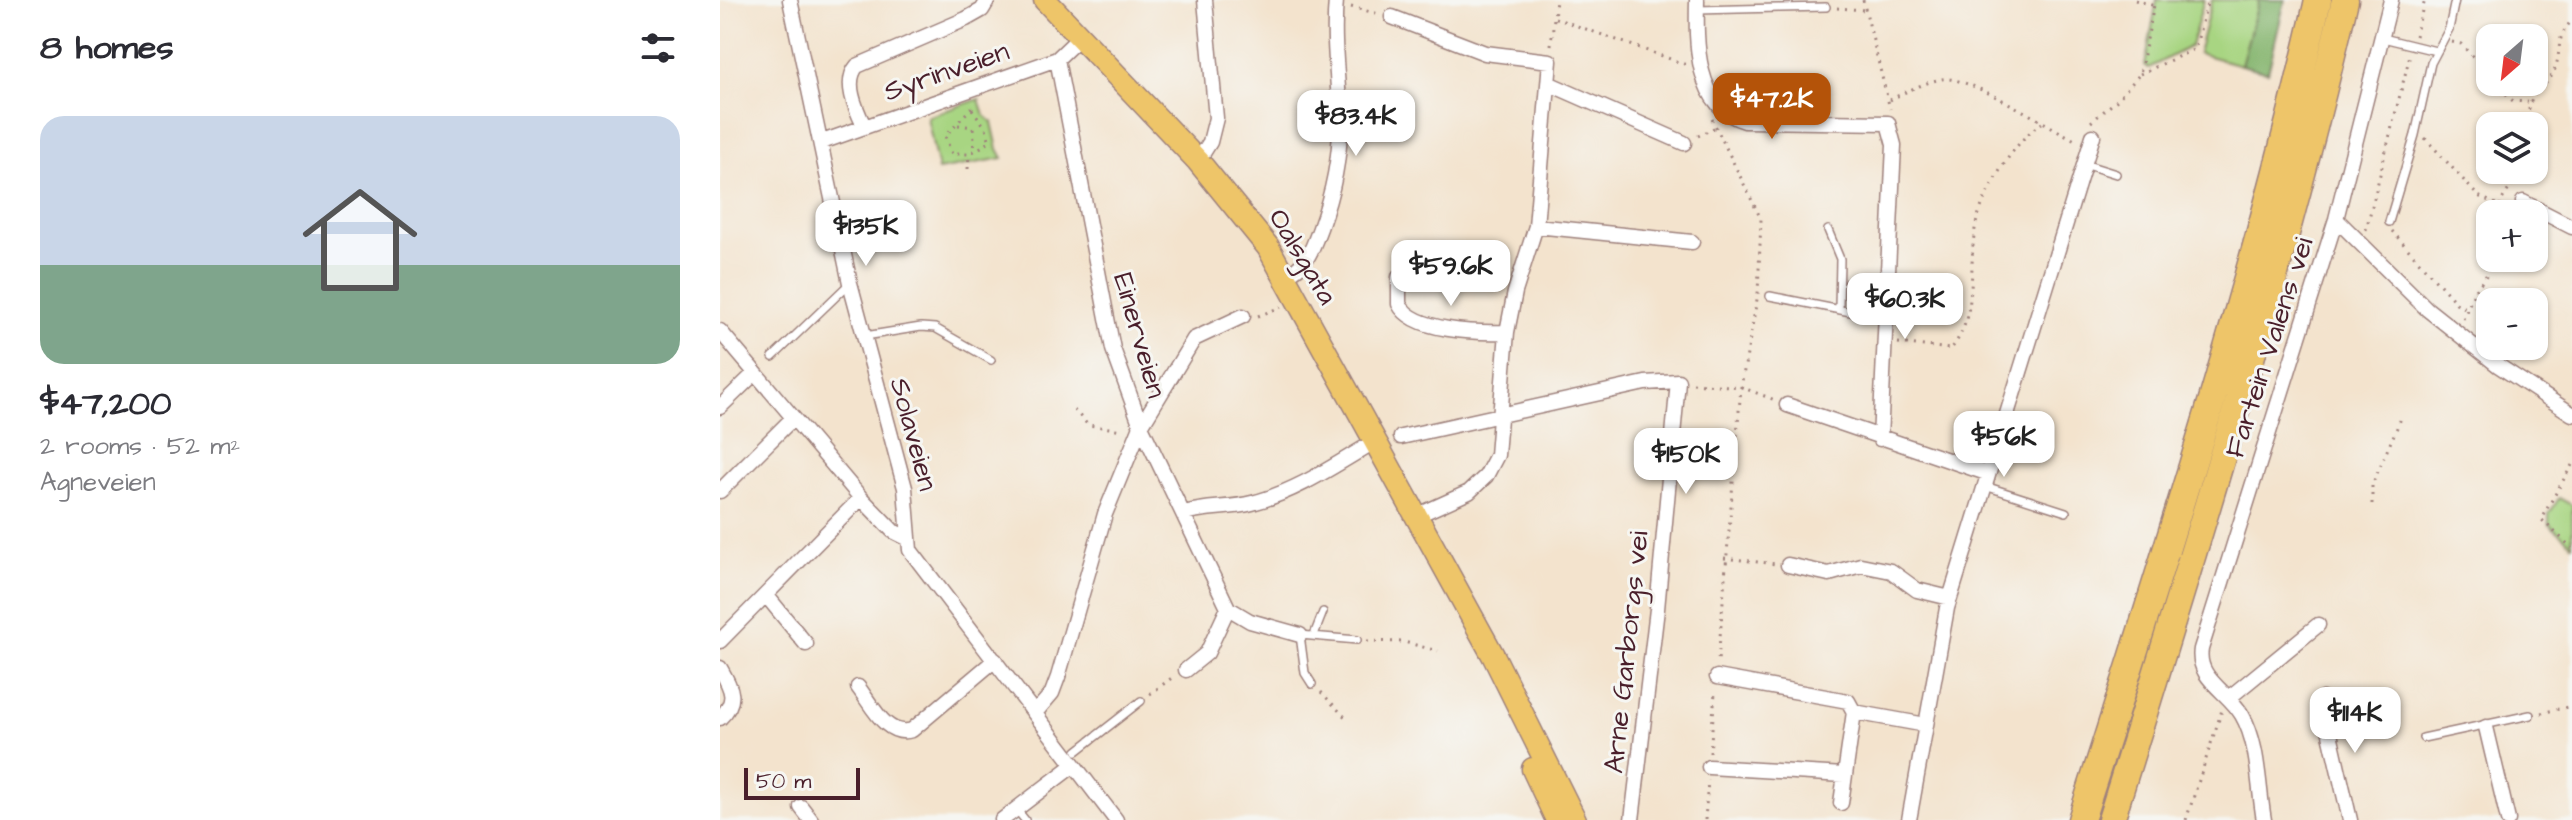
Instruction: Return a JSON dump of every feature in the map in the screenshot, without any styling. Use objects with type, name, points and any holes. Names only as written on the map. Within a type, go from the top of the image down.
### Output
[{"type":"highway","points":[[2081,820],[2229,347],[2288,132],[2318,0]]},
{"type":"highway","points":[[2111,820],[2254,353],[2313,136],[2345,0]]},
{"type":"main road","name":"Oalsgata","points":[[1045,0],[1198,161],[1250,222],[1285,276],[1414,517],[1494,657],[1575,820]]},
{"type":"main road","name":"Oalsgata","points":[[1452,585],[1472,639],[1557,820]]},
{"type":"street","name":"Solaveien","points":[[790,0],[850,283],[905,488],[909,514],[907,538],[915,557],[1035,713],[1076,758],[1116,820]]},
{"type":"street","points":[[864,126],[851,85],[852,71],[857,66],[966,19],[982,10],[988,0]]},
{"type":"street","points":[[1198,161],[1210,142],[1216,118],[1205,0]]},
{"type":"street","name":"Fartein Valens vei","points":[[2264,820],[2250,732],[2230,697],[2204,674],[2199,661],[2336,219],[2391,0]]},
{"type":"street","points":[[1285,276],[1301,269],[1312,250],[1333,193],[1340,127],[1332,44],[1336,1]]},
{"type":"street","points":[[1697,5],[1697,59],[1714,100],[1724,113],[1745,121],[1888,123],[1894,145],[1880,439]]},
{"type":"street","points":[[1392,17],[1485,53],[1550,61],[1536,226],[1523,261],[1507,332],[1497,455],[1486,476],[1469,492],[1414,517]]},
{"type":"street","name":"Syrinveien","points":[[822,142],[1057,59],[1080,37]]},
{"type":"street","name":"Einerveien","points":[[1057,59],[1104,312],[1141,426],[1228,608]]},
{"type":"street","points":[[1550,84],[1684,143]]},
{"type":"street","points":[[1909,820],[1950,598],[2091,142]]},
{"type":"street","points":[[2548,215],[2572,227]]},
{"type":"street","points":[[2336,219],[2427,309],[2499,366],[2572,413]]},
{"type":"street","points":[[1536,226],[1692,242]]},
{"type":"street","points":[[1399,277],[1399,304],[1414,320],[1434,326],[1507,332]]},
{"type":"street","points":[[1035,713],[1052,693],[1105,514],[1141,426],[1194,339],[1243,316]]},
{"type":"street","points":[[720,331],[861,498],[893,531],[907,538]]},
{"type":"street","points":[[720,407],[755,373]]},
{"type":"street","points":[[1401,437],[1645,383],[1678,381]]},
{"type":"street","name":"Arne Garborgs vei","points":[[1632,820],[1657,609],[1678,381]]},
{"type":"street","points":[[1787,405],[1985,479]]},
{"type":"street","points":[[720,491],[793,418]]},
{"type":"street","points":[[1185,513],[1201,508],[1248,504],[1271,497],[1374,442]]},
{"type":"street","points":[[720,641],[861,498]]},
{"type":"street","points":[[1788,565],[1829,574],[1861,565],[1891,571],[1917,590],[1950,598]]},
{"type":"street","points":[[766,595],[806,644]]},
{"type":"street","points":[[1186,670],[1207,653],[1228,608],[1250,621],[1307,635]]},
{"type":"street","points":[[2230,697],[2318,625]]},
{"type":"street","points":[[858,687],[891,731],[901,734],[912,730],[995,660]]},
{"type":"street","points":[[720,668],[733,695],[731,707],[720,718]]},
{"type":"street","points":[[1717,677],[1848,701],[1854,712],[1841,803]]},
{"type":"street","points":[[2322,699],[2350,820]]},
{"type":"street","points":[[1854,712],[1926,725]]},
{"type":"street","points":[[2486,727],[2508,820]]},
{"type":"street","points":[[1002,820],[1021,814],[1076,758]]},
{"type":"street","points":[[1709,767],[1844,775]]},
{"type":"street","points":[[801,807],[811,820]]},
{"type":"lane","points":[[2389,222],[2436,51],[2449,29],[2455,0]]},
{"type":"lane","points":[[1697,5],[1826,7]]},
{"type":"lane","points":[[2383,38],[2436,51]]},
{"type":"lane","points":[[2084,164],[2116,174]]},
{"type":"lane","points":[[1828,230],[1840,259],[1839,308]]},
{"type":"lane","points":[[773,357],[850,283]]},
{"type":"lane","points":[[1770,296],[1886,319]]},
{"type":"lane","points":[[863,337],[921,327],[935,328],[991,360]]},
{"type":"lane","points":[[1985,479],[2066,512]]},
{"type":"lane","points":[[1312,684],[1305,673],[1307,635],[1323,612]]},
{"type":"lane","points":[[1307,635],[1357,640]]},
{"type":"lane","points":[[1076,758],[1141,701]]},
{"type":"lane","points":[[2423,738],[2486,727],[2530,715]]},
{"type":"path","points":[[1550,61],[1556,0]]},
{"type":"path","points":[[1863,0],[1890,100],[1888,123]]},
{"type":"path","points":[[2135,0],[2155,6]]},
{"type":"path","points":[[2140,74],[2155,0]]},
{"type":"path","points":[[2074,139],[2140,74],[2195,49],[2208,0]]},
{"type":"path","points":[[2363,245],[2425,0]]},
{"type":"path","points":[[1336,1],[1392,17]]},
{"type":"path","points":[[1826,7],[1865,10]]},
{"type":"path","points":[[1555,18],[1688,65]]},
{"type":"path","points":[[2528,112],[2528,102],[2555,68],[2558,37],[2572,20]]},
{"type":"path","points":[[2441,40],[2461,44],[2476,61]]},
{"type":"path","points":[[1890,100],[1941,79],[1953,78],[2004,100],[2074,139],[2091,142]]},
{"type":"path","points":[[2508,96],[2513,101],[2528,102]]},
{"type":"path","points":[[972,109],[986,128],[990,142],[969,154],[952,154],[945,143],[945,136],[972,109],[975,97]]},
{"type":"path","points":[[1705,820],[1724,558],[1741,387],[1758,294],[1761,219],[1706,106]]},
{"type":"path","points":[[1886,342],[1951,349],[1957,341],[1971,298],[1976,224],[2017,142],[2042,123]]},
{"type":"path","points":[[958,125],[973,127],[975,151]]},
{"type":"path","points":[[1684,143],[1716,127]]},
{"type":"path","points":[[2415,135],[2424,137],[2478,196],[2487,200]]},
{"type":"path","points":[[968,169],[969,154]]},
{"type":"path","points":[[2502,200],[2516,184]]},
{"type":"path","points":[[2369,215],[2389,222],[2390,228],[2456,303],[2467,309]]},
{"type":"path","points":[[2455,331],[2489,272]]},
{"type":"path","points":[[1243,316],[1251,319],[1288,304]]},
{"type":"path","points":[[1678,381],[1741,387],[1787,405]]},
{"type":"path","points":[[1074,410],[1088,425],[1132,431],[1141,426]]},
{"type":"path","points":[[2372,504],[2372,485],[2402,416]]},
{"type":"path","points":[[2572,465],[2541,519],[2572,548]]},
{"type":"path","points":[[1724,558],[1788,565]]},
{"type":"path","points":[[1357,640],[1404,642],[1438,651]]},
{"type":"path","points":[[1141,701],[1186,670]]},
{"type":"path","points":[[1312,684],[1345,717]]},
{"type":"path","points":[[2186,820],[2219,714],[2230,697]]},
{"type":"path","points":[[2530,715],[2572,706]]},
{"type":"green space","points":[[2157,0],[2204,0],[2191,46],[2149,68],[2145,66]]},
{"type":"green space","points":[[2212,0],[2259,0],[2241,65],[2198,53]]},
{"type":"green space","points":[[2259,0],[2285,0],[2268,72],[2241,65]]},
{"type":"green space","points":[[979,99],[984,115],[992,122],[1003,158],[938,170],[927,117]]},
{"type":"green space","points":[[2559,498],[2572,505],[2572,544],[2549,524],[2549,514]]}]
